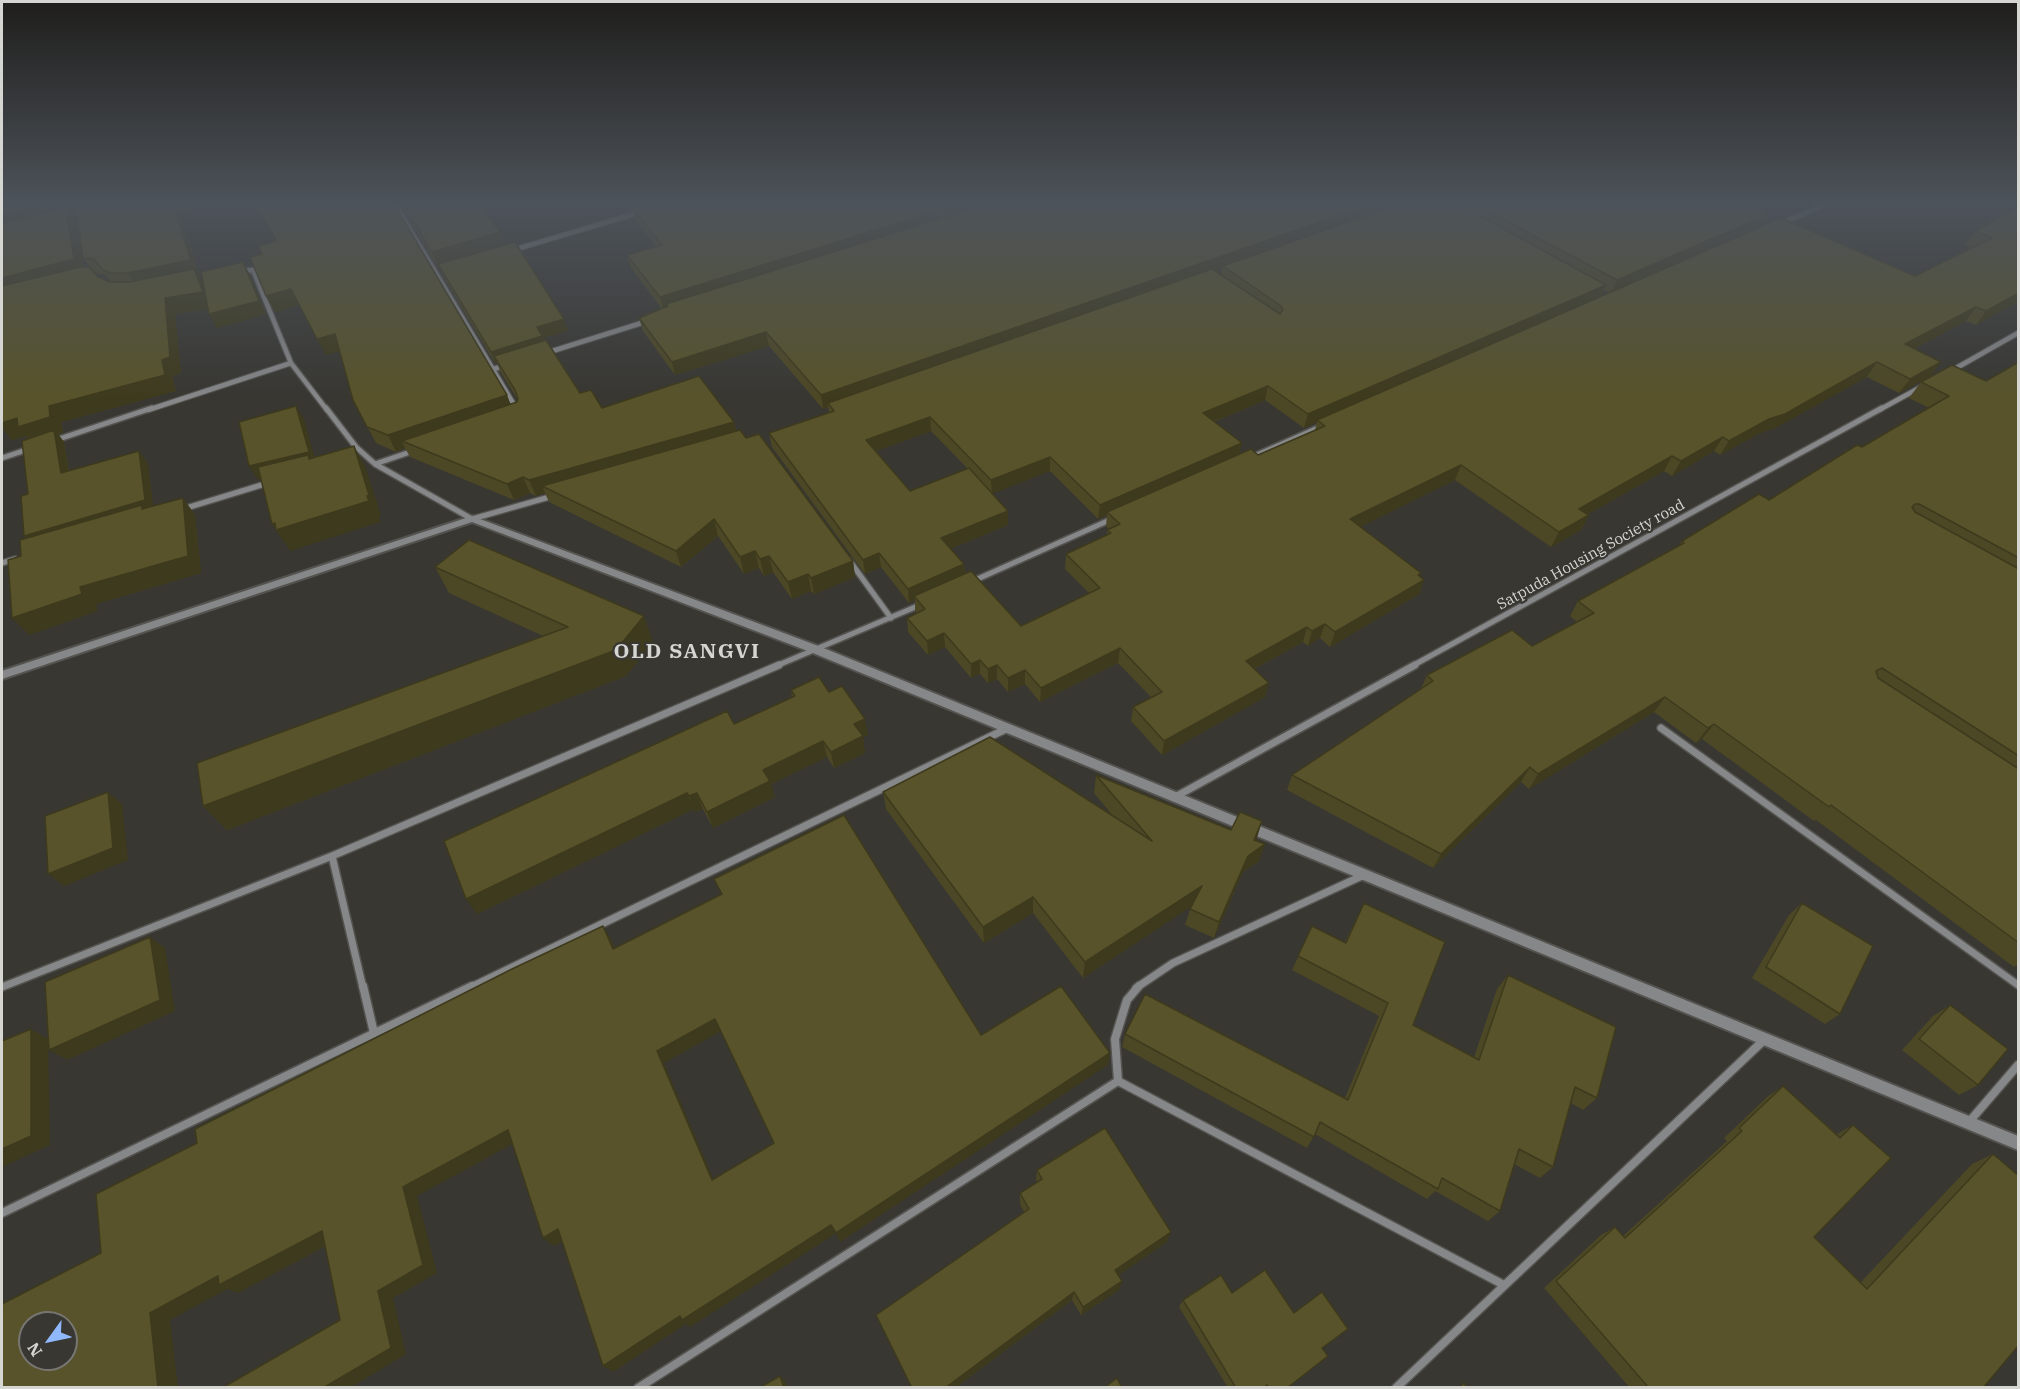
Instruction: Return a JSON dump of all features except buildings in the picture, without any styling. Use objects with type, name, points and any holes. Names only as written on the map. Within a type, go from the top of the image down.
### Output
[{"type":"street","points":[[434,269],[520,414],[509,418]]},
{"type":"street","points":[[235,272],[253,270],[291,363],[356,447],[375,464],[472,519],[817,650],[2019,1143]]},
{"type":"street","points":[[436,273],[447,270]]},
{"type":"street","points":[[538,355],[651,320]]},
{"type":"street","points":[[1941,376],[2019,333]]},
{"type":"street","points":[[494,369],[516,362]]},
{"type":"street","points":[[46,444],[291,363]]},
{"type":"street","name":"Satpuda Housing Society road","points":[[1175,797],[1931,382]]},
{"type":"street","points":[[1239,463],[1326,424]]},
{"type":"street","points":[[2,458],[35,447]]},
{"type":"street","points":[[375,464],[420,449]]},
{"type":"street","points":[[357,460],[368,458]]},
{"type":"street","points":[[172,512],[273,482]]},
{"type":"street","points":[[2,675],[472,519],[564,493]]},
{"type":"street","points":[[968,584],[1120,516]]},
{"type":"street","points":[[843,551],[891,618]]},
{"type":"street","points":[[2,563],[24,556]]},
{"type":"street","points":[[2,987],[332,856],[924,603]]},
{"type":"street","points":[[2,1213],[1008,728]]},
{"type":"street","points":[[1662,728],[2019,985]]},
{"type":"street","points":[[332,856],[374,1033]]},
{"type":"street","points":[[1118,1081],[1115,1039],[1127,1000],[1136,988],[1173,963],[1364,875]]},
{"type":"street","points":[[1396,1388],[1765,1039]]},
{"type":"street","points":[[1969,1122],[2019,1065]]},
{"type":"street","points":[[1118,1081],[1504,1285]]},
{"type":"street","points":[[638,1388],[1118,1081]]},
{"type":"district","name":"OLD SANGVI","points":[[687,652]]}]
